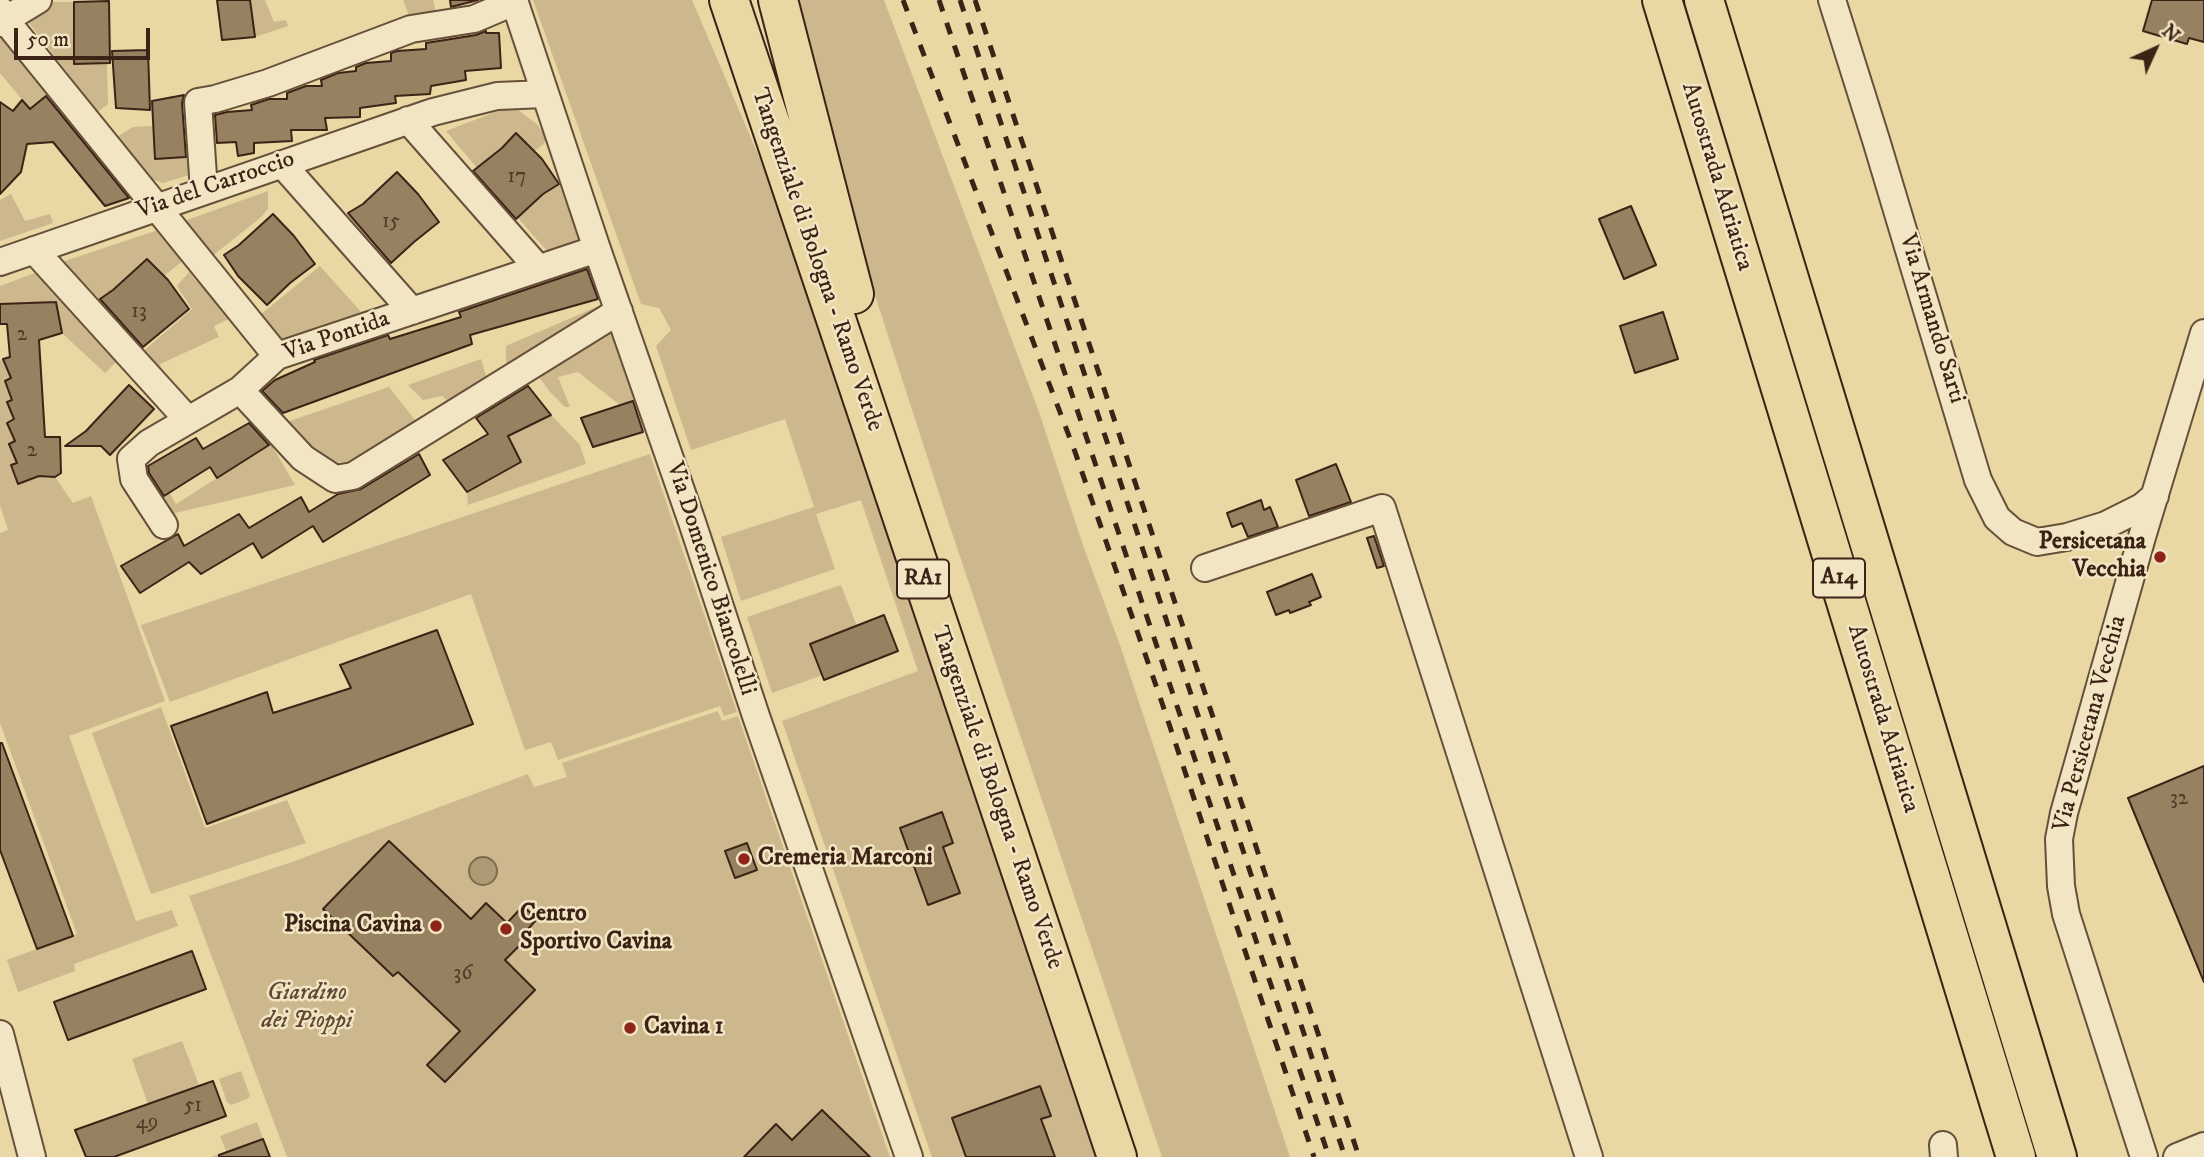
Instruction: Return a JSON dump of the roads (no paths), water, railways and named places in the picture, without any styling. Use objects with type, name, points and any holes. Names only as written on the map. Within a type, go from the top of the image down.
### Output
[{"type":"highway","points":[[705,0],[820,269]]},
{"type":"highway","name":"Tangenziale di Bologna - Ramo Verde","points":[[729,0],[1117,1157]]},
{"type":"highway","name":"Tangenziale di Bologna - Ramo Verde","points":[[755,0],[1143,1157]]},
{"type":"highway","points":[[778,0],[854,294]]},
{"type":"highway","name":"Autostrada Adriatica","points":[[1662,0],[2016,1157]]},
{"type":"highway","name":"Autostrada Adriatica","points":[[1704,0],[2057,1157]]},
{"type":"street","points":[[38,0],[2,18],[276,356]]},
{"type":"street","name":"Via Armando Sarti","points":[[1832,0],[1978,480],[1997,518],[2013,531],[2036,542],[2067,537],[2110,523],[2142,507],[2155,496]]},
{"type":"street","points":[[204,191],[198,102],[268,83],[411,29],[474,19],[514,1]]},
{"type":"street","name":"Via Domenico Biancolelli","points":[[514,1],[909,1157]]},
{"type":"street","name":"Via del Carroccio","points":[[433,112],[501,82],[534,60]]},
{"type":"street","name":"Via del Carroccio","points":[[0,262],[433,112],[497,96],[545,94]]},
{"type":"street","points":[[408,120],[538,268]]},
{"type":"street","points":[[282,164],[412,311]]},
{"type":"street","name":"Via Pontida","points":[[164,525],[134,479],[131,459],[149,443],[240,390],[276,356],[597,249]]},
{"type":"street","points":[[34,250],[188,420]]},
{"type":"street","points":[[240,390],[303,458],[335,479],[353,476],[619,311]]},
{"type":"street","name":"Via Persicetana Vecchia","points":[[2144,1157],[2067,914],[2059,866],[2059,839],[2142,537],[2204,333]]},
{"type":"street","points":[[1205,568],[1382,508],[1589,1157]]},
{"type":"street","points":[[2110,523],[2142,537]]},
{"type":"street","points":[[0,1034],[32,1157]]},
{"type":"street","points":[[2178,1157],[2204,1146]]},
{"type":"railway","points":[[903,0],[1074,449],[1314,1157]]},
{"type":"railway","points":[[939,0],[1329,1157]]},
{"type":"railway","points":[[960,0],[1345,1157]]},
{"type":"railway","points":[[975,0],[1359,1157]]},
{"type":"place","name":"Persicetana Vecchia","points":[[2160,557]]},
{"type":"place","name":"Cremeria Marconi","points":[[744,859]]},
{"type":"place","name":"Piscina Cavina","points":[[436,926]]},
{"type":"place","name":"Centro Sportivo Cavina","points":[[506,929]]},
{"type":"place","name":"Cavina 1","points":[[630,1028]]},
{"type":"park label","name":"Giardino dei Pioppi","points":[[307,1008]]}]
